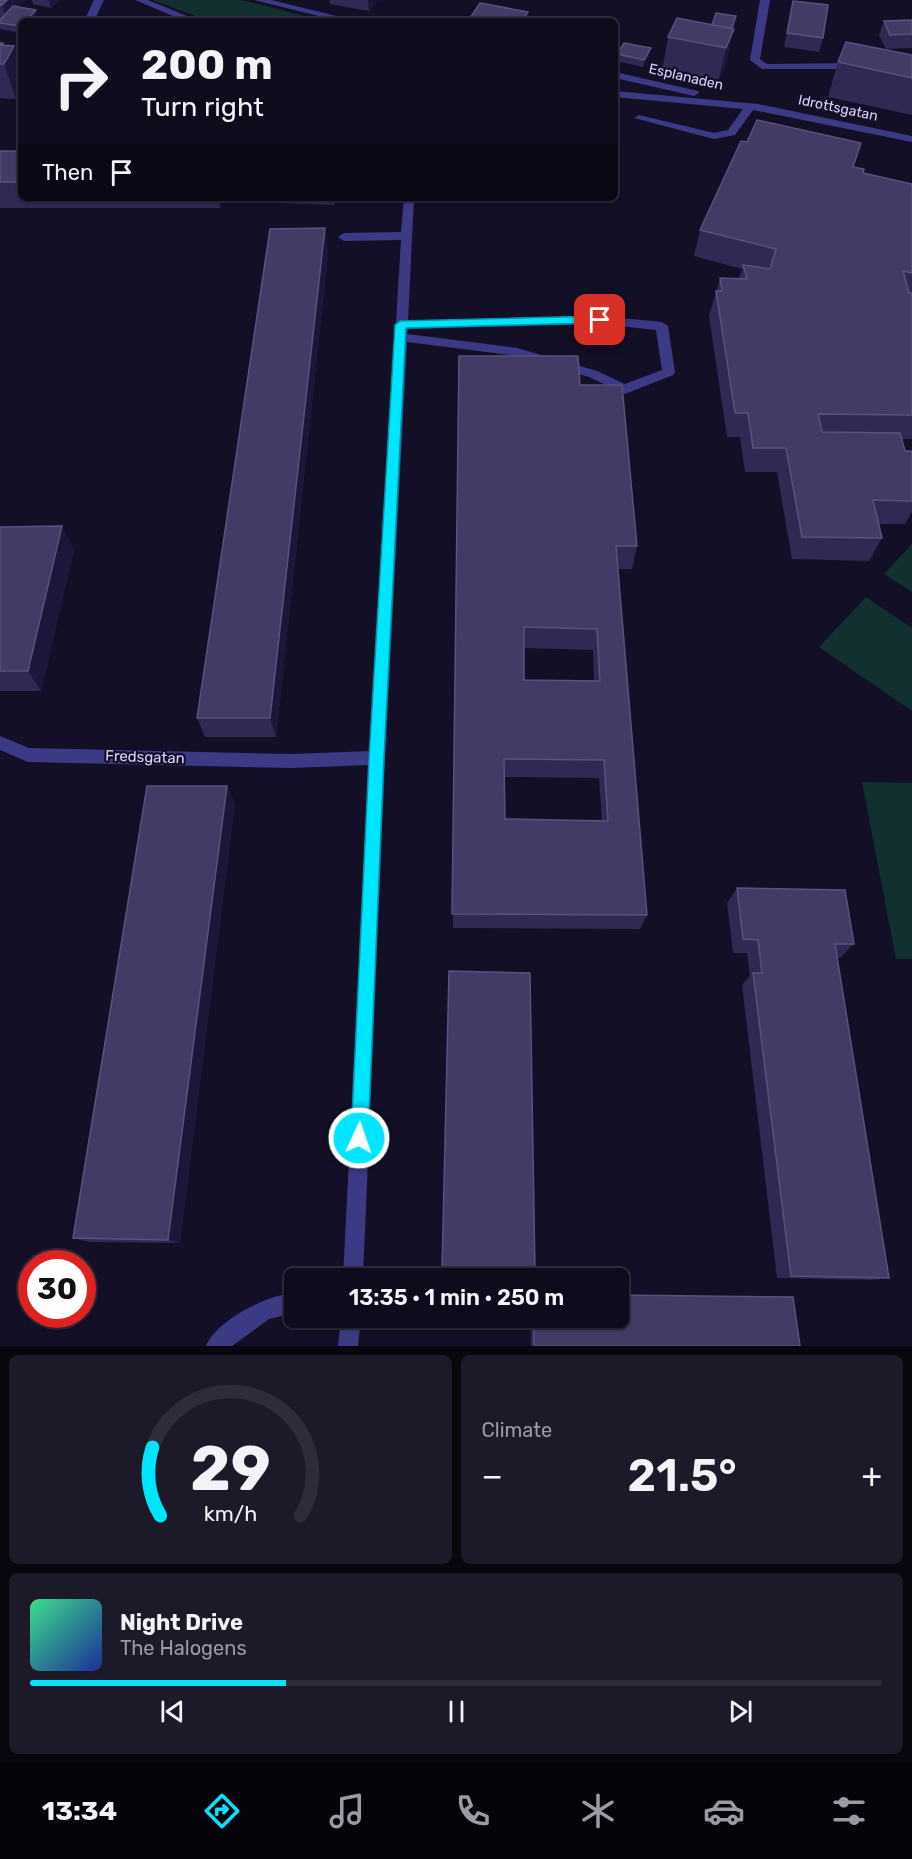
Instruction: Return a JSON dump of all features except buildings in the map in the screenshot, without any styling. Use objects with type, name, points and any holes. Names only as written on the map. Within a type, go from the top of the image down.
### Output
[{"type":"street","points":[[84,0],[98,1],[90,18]]},
{"type":"street","points":[[140,0],[186,18]]},
{"type":"street","points":[[259,0],[340,18]]},
{"type":"street","points":[[765,0],[755,60],[765,67],[866,65]]},
{"type":"street","points":[[809,67],[855,76]]},
{"type":"street","name":"Esplanaden","points":[[618,76],[754,107]]},
{"type":"street","name":"Esplanaden","points":[[618,94],[754,107]]},
{"type":"street","points":[[639,118],[714,136],[730,133],[754,107]]},
{"type":"street","name":"Idrottsgatan","points":[[754,107],[912,139]]},
{"type":"street","points":[[353,1268],[377,758],[409,201]]},
{"type":"street","points":[[344,237],[405,236]]},
{"type":"street","points":[[600,320],[662,326],[669,372],[625,389],[593,374],[517,352],[400,331],[600,320]]},
{"type":"street","name":"Fredsgatan","points":[[0,743],[28,754],[292,761],[377,758]]},
{"type":"street","points":[[216,1346],[261,1312],[284,1303]]},
{"type":"street","points":[[348,1346],[350,1328]]},
{"type":"green space","points":[[152,0],[242,0],[312,18],[201,18]]},
{"type":"green space","points":[[912,544],[912,592],[884,574]]},
{"type":"green space","points":[[866,597],[912,628],[912,711],[819,647]]},
{"type":"green space","points":[[862,782],[912,783],[912,959],[896,959]]},
{"type":"route","points":[[359,1138],[400,325],[600,320]]}]
